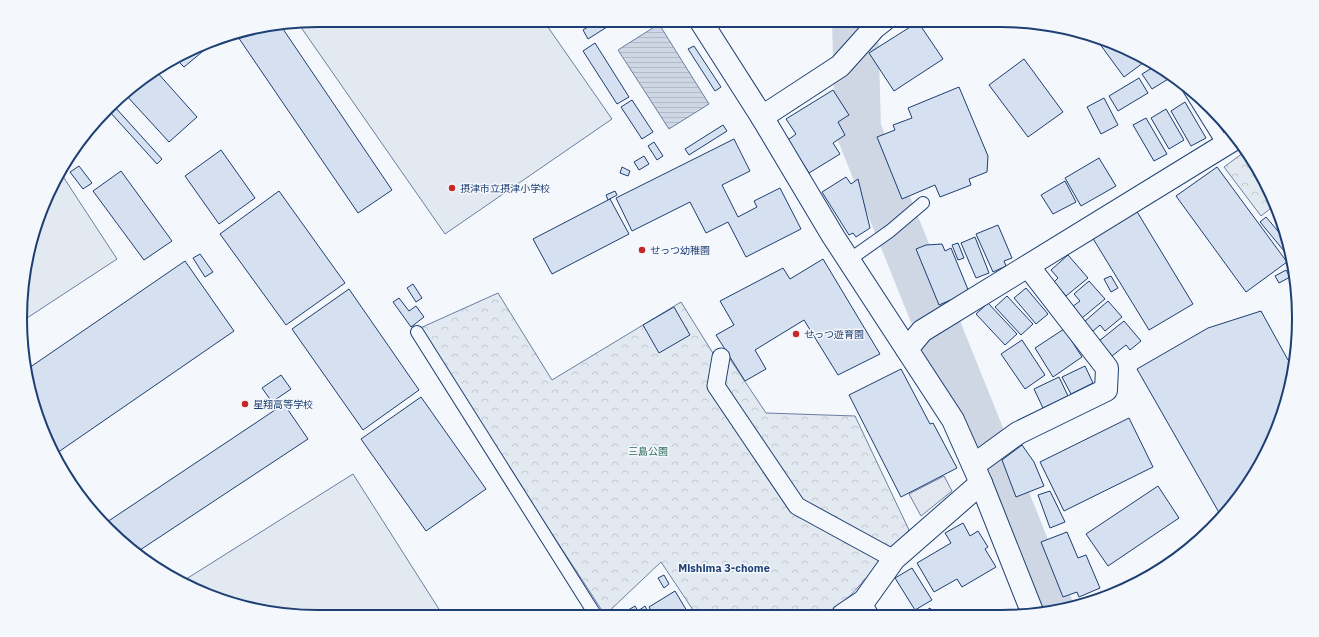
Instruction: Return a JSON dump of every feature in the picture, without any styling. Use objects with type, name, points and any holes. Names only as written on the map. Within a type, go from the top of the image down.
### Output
[{"type":"street","points":[[704,27],[762,117],[849,260],[982,464],[1031,608]]},
{"type":"street","points":[[762,117],[840,66],[876,27]]},
{"type":"street","points":[[907,349],[922,331],[1230,141]]},
{"type":"street","points":[[869,608],[894,559],[982,464],[1018,433],[1106,390],[1107,368],[1028,266]]},
{"type":"street","points":[[721,357],[716,386],[797,506],[894,559]]},
{"type":"lane","points":[[1208,113],[1230,141]]},
{"type":"lane","points":[[849,260],[890,231],[923,203]]},
{"type":"lane","points":[[417,332],[592,610]]},
{"type":"green space","points":[[548,27],[612,119],[445,234],[301,28]]},
{"type":"green space","points":[[1241,154],[1253,173],[1271,208],[1261,216],[1224,167]]},
{"type":"green space","points":[[64,178],[117,259],[27,318],[29,280],[37,243],[49,207]]},
{"type":"green space","name":"三島公園","points":[[498,293],[552,380],[681,302],[721,366],[730,359],[766,413],[855,416],[909,530],[851,595],[832,610],[693,610],[661,562],[610,610],[602,610],[418,329]]},
{"type":"green space","points":[[353,474],[440,610],[318,610],[280,608],[225,595],[187,578]]},
{"type":"shaded area","points":[[654,27],[661,27],[709,104],[669,129],[618,50]]},
{"type":"shaded area","points":[[944,476],[952,491],[921,516],[909,494]]},
{"type":"building","points":[[588,27],[607,27],[588,39],[583,30]]},
{"type":"building","points":[[910,27],[921,27],[943,59],[894,91],[869,53]]},
{"type":"building","points":[[283,29],[392,190],[358,213],[239,38]]},
{"type":"building","points":[[595,43],[629,97],[617,104],[583,51]]},
{"type":"building","points":[[1100,44],[1142,64],[1124,77]]},
{"type":"building","points":[[694,46],[721,87],[715,91],[688,49]]},
{"type":"building","points":[[204,51],[184,67],[180,63]]},
{"type":"building","points":[[1024,59],[1063,112],[1028,137],[989,85]]},
{"type":"building","points":[[1151,69],[1167,80],[1152,89],[1142,74]]},
{"type":"building","points":[[159,75],[197,117],[169,142],[128,97]]},
{"type":"building","points":[[1139,78],[1148,93],[1118,111],[1109,96]]},
{"type":"building","points":[[959,87],[988,156],[987,172],[969,179],[971,185],[940,197],[935,185],[902,199],[877,137],[895,130],[893,125],[912,118],[908,108]]},
{"type":"building","points":[[833,90],[849,115],[838,122],[845,135],[833,143],[840,154],[809,173],[788,140],[796,134],[786,119]]},
{"type":"building","points":[[1104,98],[1118,125],[1101,134],[1087,107]]},
{"type":"building","points":[[632,100],[653,132],[642,139],[621,107]]},
{"type":"building","points":[[1185,102],[1206,138],[1191,146],[1171,111]]},
{"type":"building","points":[[116,108],[162,159],[157,164],[111,113]]},
{"type":"building","points":[[1166,109],[1184,140],[1169,149],[1151,118]]},
{"type":"building","points":[[1146,118],[1167,154],[1154,161],[1133,125]]},
{"type":"building","points":[[723,125],[727,131],[689,155],[685,149]]},
{"type":"building","points":[[734,139],[750,171],[722,185],[738,217],[757,207],[754,201],[780,188],[801,229],[746,257],[728,222],[706,233],[690,202],[632,231],[616,198]]},
{"type":"building","points":[[654,142],[663,156],[657,160],[648,146]]},
{"type":"building","points":[[221,150],[255,198],[219,224],[185,176]]},
{"type":"building","points":[[644,156],[649,164],[639,170],[634,162]]},
{"type":"building","points":[[1099,158],[1116,186],[1081,206],[1065,178]]},
{"type":"building","points":[[79,166],[92,183],[83,189],[70,172]]},
{"type":"building","points":[[622,167],[630,171],[628,176],[620,173]]},
{"type":"building","points":[[1217,167],[1286,263],[1246,292],[1176,196]]},
{"type":"building","points":[[121,171],[172,241],[144,260],[93,191]]},
{"type":"building","points":[[846,177],[851,184],[858,179],[870,228],[856,237],[853,233],[849,235],[822,192]]},
{"type":"building","points":[[1065,181],[1076,202],[1053,214],[1041,195]]},
{"type":"building","points":[[279,191],[345,283],[286,325],[220,234]]},
{"type":"building","points":[[615,191],[617,195],[608,200],[606,195]]},
{"type":"building","points":[[610,199],[629,234],[552,274],[533,239]]},
{"type":"building","points":[[1136,210],[1193,304],[1149,330],[1092,237]]},
{"type":"building","points":[[1266,217],[1279,232],[1284,250],[1260,222]]},
{"type":"building","points":[[998,225],[1012,258],[1004,261],[1006,266],[993,272],[976,234]]},
{"type":"building","points":[[975,237],[989,273],[976,278],[961,243]]},
{"type":"building","points":[[958,243],[964,258],[958,260],[952,245]]},
{"type":"building","points":[[942,244],[945,251],[951,248],[969,292],[939,305],[916,249],[926,245]]},
{"type":"building","points":[[200,254],[213,272],[205,277],[193,258]]},
{"type":"building","points":[[1068,255],[1088,278],[1066,296],[1054,282],[1058,278],[1051,270]]},
{"type":"building","points":[[823,259],[880,354],[838,375],[804,320],[755,350],[766,369],[745,381],[716,335],[734,325],[720,301],[783,268],[790,279]]},
{"type":"building","points":[[185,261],[234,331],[59,451],[42,412],[31,366]]},
{"type":"building","points":[[1286,270],[1289,277],[1279,283],[1275,276]]},
{"type":"building","points":[[1111,276],[1118,288],[1111,292],[1104,279]]},
{"type":"building","points":[[1089,281],[1105,299],[1082,318],[1072,307],[1080,301],[1074,294]]},
{"type":"building","points":[[413,284],[422,298],[416,302],[407,288]]},
{"type":"building","points":[[1026,288],[1048,314],[1036,324],[1014,298]]},
{"type":"building","points":[[349,289],[419,390],[363,430],[292,329]]},
{"type":"building","points":[[1007,296],[1033,324],[1021,335],[995,307]]},
{"type":"building","points":[[399,298],[409,311],[416,306],[424,317],[411,327],[393,302]]},
{"type":"building","points":[[1108,301],[1122,317],[1105,331],[1100,325],[1093,331],[1084,322]]},
{"type":"building","points":[[988,303],[1017,334],[1005,345],[976,314]]},
{"type":"building","points":[[674,307],[690,335],[659,353],[643,325]]},
{"type":"building","points":[[1261,311],[1288,360],[1290,359],[1282,394],[1270,430],[1253,464],[1232,496],[1219,512],[1137,369],[1208,328]]},
{"type":"building","points":[[1124,321],[1141,341],[1130,350],[1126,345],[1112,356],[1099,341]]},
{"type":"building","points":[[1064,329],[1082,357],[1053,377],[1035,348]]},
{"type":"building","points":[[1022,340],[1045,375],[1025,389],[1001,354]]},
{"type":"building","points":[[1085,366],[1093,383],[1071,394],[1062,377]]},
{"type":"building","points":[[901,369],[930,424],[933,423],[957,468],[901,497],[849,395]]},
{"type":"building","points":[[281,375],[291,389],[272,402],[262,388]]},
{"type":"building","points":[[1059,377],[1068,396],[1043,408],[1034,389]]},
{"type":"building","points":[[421,397],[486,489],[426,531],[361,439]]},
{"type":"building","points":[[284,404],[308,439],[141,550],[108,521]]},
{"type":"building","points":[[1129,418],[1153,467],[1064,511],[1040,462]]},
{"type":"building","points":[[1022,445],[1034,462],[1044,486],[1016,497],[1002,460]]},
{"type":"building","points":[[1158,486],[1179,518],[1108,566],[1086,534]]},
{"type":"building","points":[[1050,491],[1065,522],[1050,528],[1038,495]]},
{"type":"building","points":[[963,523],[970,536],[978,531],[988,547],[985,549],[996,567],[962,587],[957,579],[934,592],[917,563],[951,543],[945,533]]},
{"type":"building","points":[[1067,532],[1078,558],[1086,555],[1100,588],[1079,597],[1077,592],[1063,597],[1041,542]]},
{"type":"building","points":[[912,568],[932,600],[915,610],[895,578]]},
{"type":"building","points":[[664,575],[669,584],[664,588],[658,578]]},
{"type":"building","points":[[675,591],[686,610],[651,610],[649,607]]},
{"type":"building","points":[[635,606],[637,610],[628,610]]},
{"type":"building","points":[[645,606],[647,610],[639,610]]},
{"type":"waterway","points":[[855,27],[858,129],[1050,606]]},
{"type":"place","name":"摂津市立摂津小学校","points":[[452,188]]},
{"type":"place","name":"せっつ幼稚園","points":[[642,250]]},
{"type":"place","name":"せっつ遊育園","points":[[796,334]]},
{"type":"place","name":"星翔高等学校","points":[[245,404]]},
{"type":"district","name":"Mishima 3-chome","points":[[724,568]]}]
